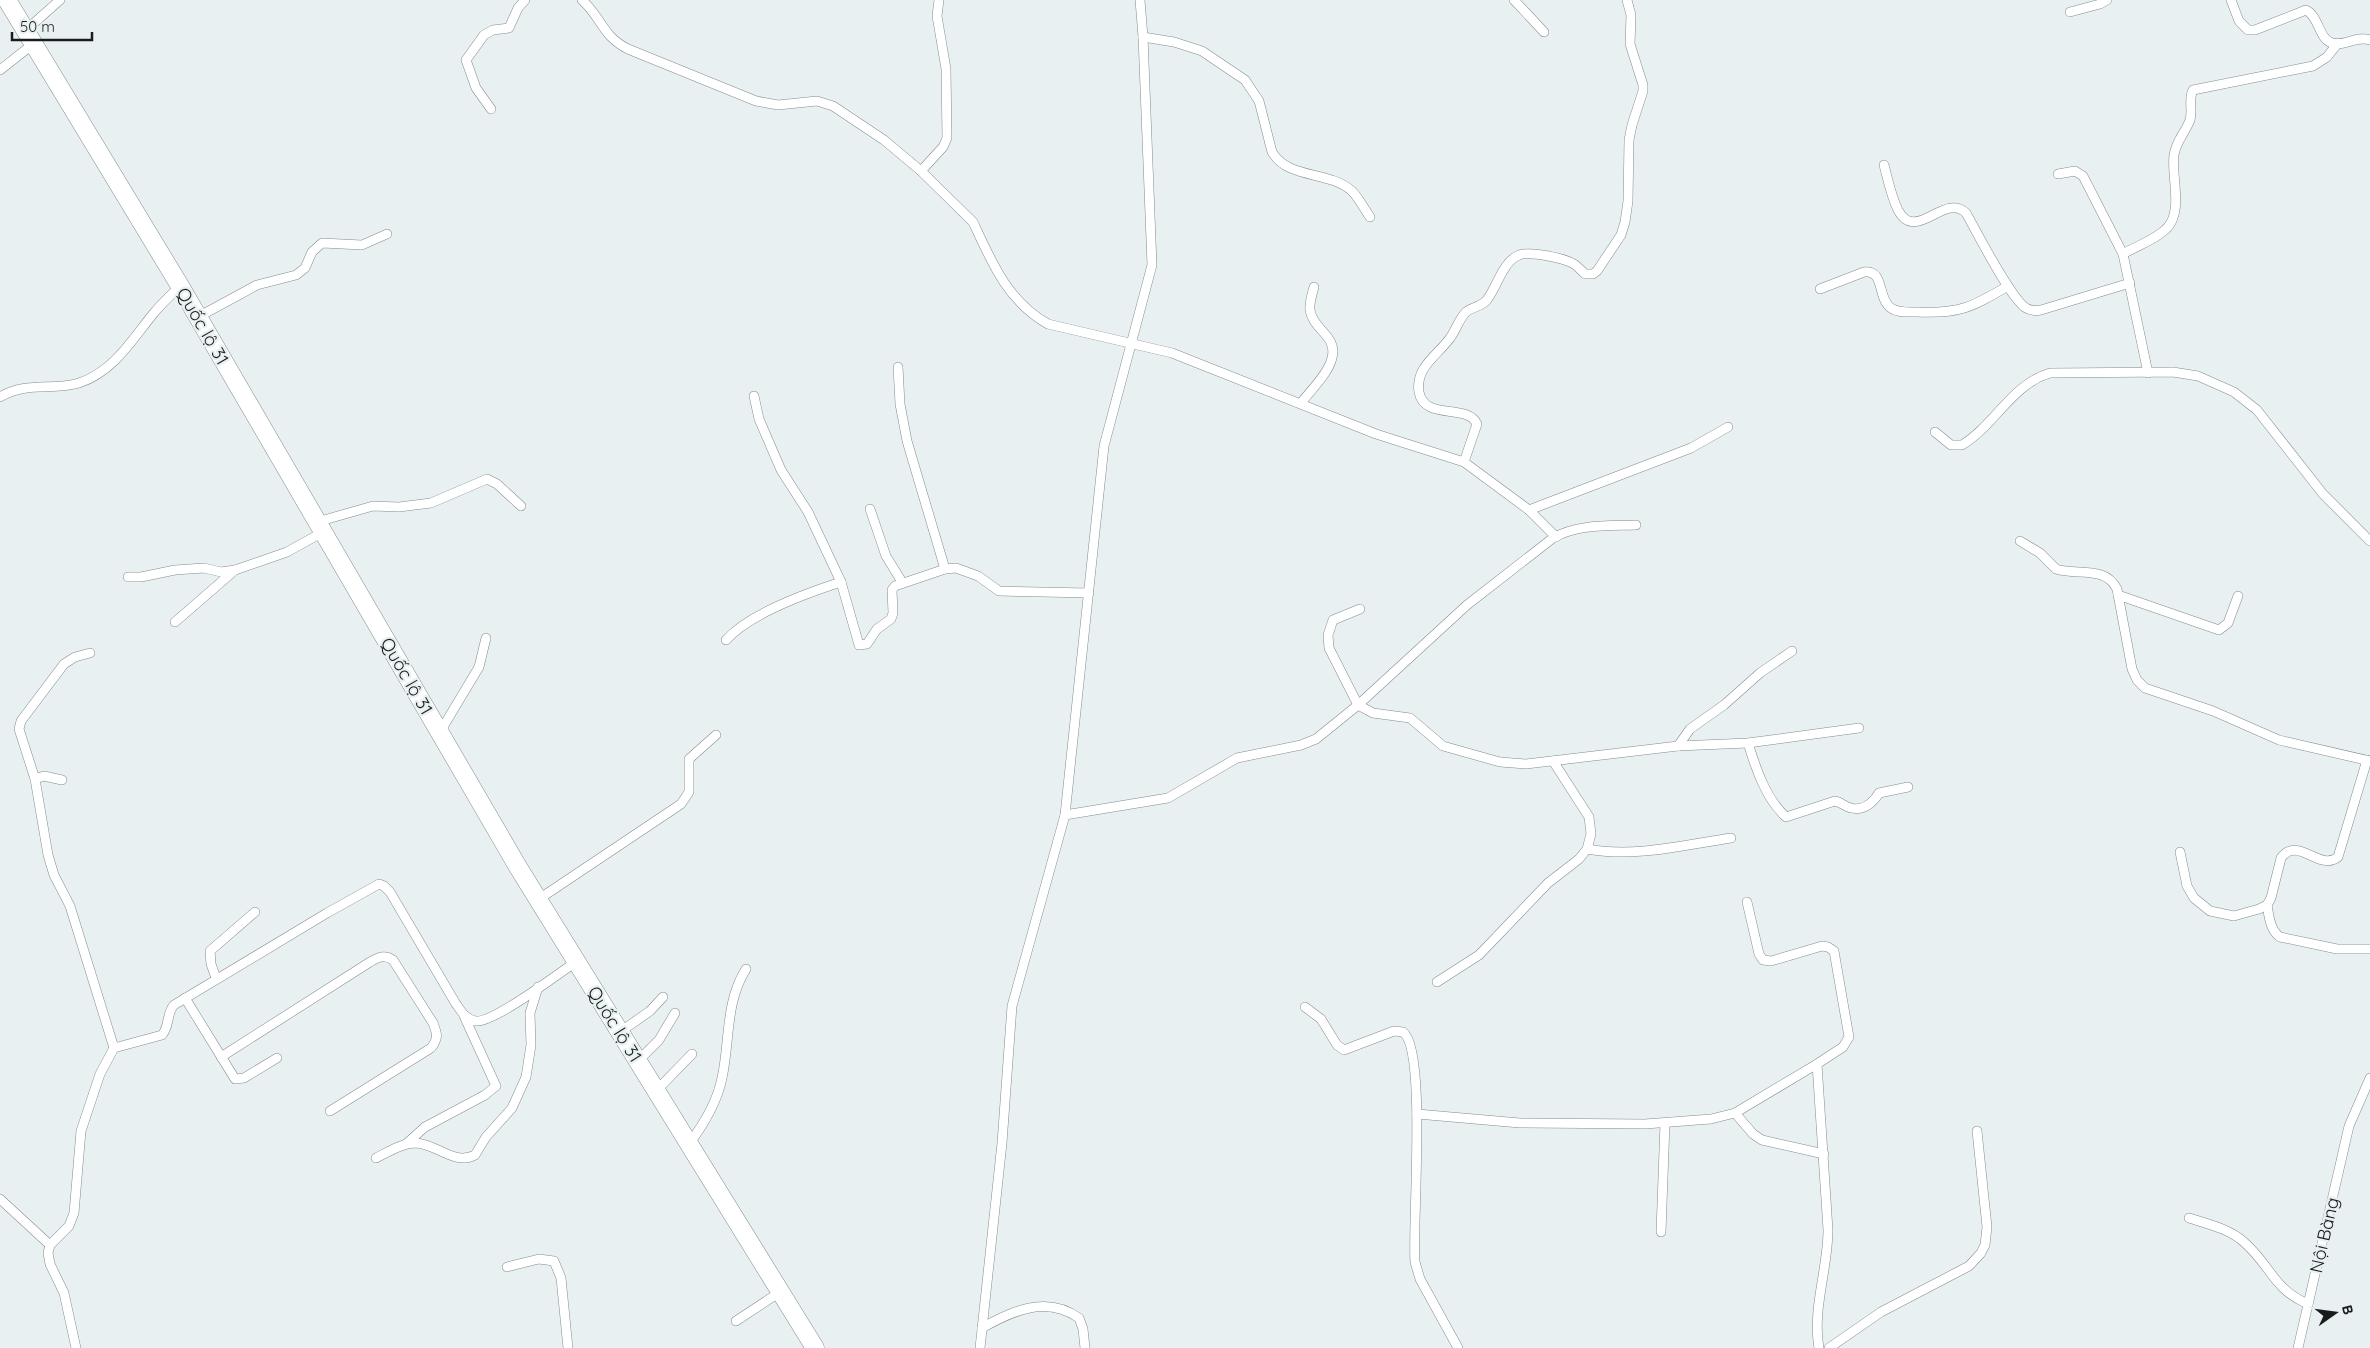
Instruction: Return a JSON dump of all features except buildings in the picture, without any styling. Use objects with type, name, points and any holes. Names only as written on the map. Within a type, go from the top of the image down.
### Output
[{"type":"highway","name":"Quốc lộ 31","points":[[7,0],[322,525],[440,732],[576,961],[815,1348]]},
{"type":"street","points":[[0,70],[60,0]]},
{"type":"street","points":[[491,109],[476,88],[466,60],[484,35],[493,30],[510,28],[518,8],[525,0]]},
{"type":"street","points":[[582,0],[594,11],[606,34],[616,43],[628,49],[756,101],[778,105],[817,102],[833,106],[884,140],[921,171],[972,222],[1002,282],[1038,319],[1059,328],[1130,342],[1172,353],[1302,403],[1376,434],[1464,462],[1529,510],[1556,537]]},
{"type":"street","points":[[921,171],[943,147],[947,138],[946,69],[938,16],[939,0]]},
{"type":"street","points":[[980,1348],[1002,1143],[1012,1006],[1065,815],[1104,446],[1153,258],[1140,0]]},
{"type":"street","points":[[1514,0],[1544,32]]},
{"type":"street","points":[[1464,462],[1477,424],[1471,416],[1429,407],[1422,402],[1418,386],[1419,378],[1427,364],[1451,338],[1463,315],[1485,301],[1514,258],[1529,253],[1562,259],[1574,264],[1586,274],[1593,274],[1597,271],[1623,228],[1628,201],[1630,140],[1643,85],[1632,53],[1631,15],[1627,0]]},
{"type":"street","points":[[2070,12],[2100,4],[2107,0]]},
{"type":"street","points":[[2231,0],[2240,21],[2248,30],[2255,30],[2306,10],[2312,13],[2328,41],[2338,43],[2358,39],[2370,40]]},
{"type":"street","points":[[1143,37],[1174,42],[1202,52],[1245,80],[1256,94],[1269,142],[1276,159],[1287,168],[1345,186],[1355,194],[1370,217]]},
{"type":"street","points":[[2123,254],[2160,234],[2172,221],[2175,210],[2174,156],[2179,139],[2190,121],[2191,95],[2193,90],[2313,66],[2327,57],[2338,43]]},
{"type":"street","points":[[1884,165],[1891,194],[1902,216],[1917,222],[1950,207],[1963,210],[2008,286],[2025,308],[2036,311],[2130,284]]},
{"type":"street","points":[[2058,174],[2075,171],[2083,176],[2123,254],[2148,373]]},
{"type":"street","points":[[198,318],[257,285],[296,275],[305,268],[312,252],[322,243],[362,245],[387,234]]},
{"type":"street","points":[[1820,288],[1864,272],[1871,272],[1877,276],[1884,299],[1891,308],[1900,311],[1940,313],[1966,309],[2008,286]]},
{"type":"street","points":[[0,397],[32,386],[67,386],[79,383],[104,370],[122,354],[155,312],[180,286]]},
{"type":"street","points":[[1302,403],[1329,365],[1333,355],[1329,337],[1316,325],[1312,316],[1310,301],[1314,287]]},
{"type":"street","points":[[898,367],[900,404],[907,441],[945,570]]},
{"type":"street","points":[[1935,432],[1951,445],[1962,446],[2021,390],[2040,376],[2050,373],[2173,372],[2198,376],[2234,392],[2250,403],[2268,422],[2323,494],[2370,541]]},
{"type":"street","points":[[754,396],[759,419],[781,470],[808,512],[841,582],[857,641],[861,646],[867,644],[877,629],[892,619],[894,613],[892,590],[895,586],[902,582],[945,570],[956,568],[978,576],[998,592],[1089,592]]},
{"type":"street","points":[[1529,510],[1682,452],[1728,427]]},
{"type":"street","points":[[128,577],[141,577],[175,570],[204,568],[221,572],[235,570],[287,552],[322,525],[373,506],[399,507],[431,503],[487,479],[497,484],[521,506]]},
{"type":"street","points":[[870,508],[886,556],[902,582]]},
{"type":"street","points":[[1065,815],[1168,798],[1237,758],[1309,742],[1324,733],[1358,705],[1467,605],[1556,537],[1564,532],[1587,527],[1636,525]]},
{"type":"street","points":[[2020,541],[2040,553],[2056,569],[2104,575],[2114,584],[2118,594],[2132,669],[2137,680],[2145,688],[2212,711],[2279,740],[2369,761],[2338,857],[2326,862],[2300,850],[2286,852],[2281,858],[2271,898],[2262,908],[2234,916],[2204,908],[2190,892],[2180,852]]},
{"type":"street","points":[[175,622],[235,570]]},
{"type":"street","points":[[726,640],[736,630],[769,612],[813,591],[841,582]]},
{"type":"street","points":[[2118,594],[2219,630],[2228,623],[2238,596]]},
{"type":"street","points":[[1360,609],[1333,620],[1328,636],[1329,648],[1358,705],[1373,713],[1410,718],[1436,741],[1454,750],[1508,764],[1526,764],[1678,746],[1748,743],[1859,728]]},
{"type":"street","points":[[440,732],[479,667],[486,638]]},
{"type":"street","points":[[1678,746],[1690,729],[1724,706],[1760,673],[1792,651]]},
{"type":"street","points":[[76,1348],[64,1293],[50,1264],[50,1245],[69,1226],[74,1213],[81,1131],[100,1074],[114,1048],[70,906],[54,875],[48,855],[35,779],[19,729],[21,721],[64,664],[75,656],[90,653]]},
{"type":"street","points":[[539,899],[681,804],[689,792],[689,759],[716,735]]},
{"type":"street","points":[[1748,743],[1756,770],[1774,802],[1786,817],[1835,801],[1852,808],[1868,805],[1873,803],[1879,793],[1908,787]]},
{"type":"street","points":[[1438,982],[1479,955],[1548,883],[1582,856],[1587,849],[1591,834],[1589,817],[1553,761]]},
{"type":"street","points":[[35,779],[44,776],[62,780]]},
{"type":"street","points":[[1587,849],[1629,853],[1730,838]]},
{"type":"street","points":[[114,1048],[162,1035],[165,1031],[170,1010],[185,998],[216,978],[379,884],[384,886],[390,892],[463,1014],[496,1086],[485,1095],[426,1127],[406,1144],[376,1158]]},
{"type":"street","points":[[1417,1114],[1520,1123],[1666,1123],[1711,1119],[1736,1113],[1817,1064],[1843,1047],[1849,1038],[1834,951],[1825,946],[1771,961],[1764,960],[1760,954],[1747,902]]},
{"type":"street","points":[[2267,904],[2271,925],[2280,937],[2337,949],[2370,949]]},
{"type":"street","points":[[216,978],[211,964],[210,950],[255,912]]},
{"type":"street","points":[[221,1057],[370,962],[381,956],[388,956],[393,960],[432,1023],[437,1034],[436,1041],[431,1048],[330,1111]]},
{"type":"street","points":[[463,1014],[470,1020],[478,1021],[494,1016],[576,961]]},
{"type":"street","points":[[689,1144],[707,1117],[718,1094],[734,996],[746,969]]},
{"type":"street","points":[[406,1144],[423,1144],[462,1159],[475,1156],[486,1137],[512,1108],[526,1077],[531,1045],[530,1012],[538,987]]},
{"type":"street","points":[[620,1032],[650,1011],[663,997]]},
{"type":"street","points":[[185,998],[235,1079],[239,1079],[277,1058]]},
{"type":"street","points":[[1304,1008],[1321,1019],[1339,1048],[1344,1050],[1394,1031],[1406,1033],[1410,1039],[1415,1072],[1417,1114],[1415,1262],[1420,1279],[1458,1348]]},
{"type":"street","points":[[638,1061],[659,1040],[674,1013]]},
{"type":"street","points":[[656,1091],[692,1054]]},
{"type":"street","points":[[1817,1064],[1828,1242],[1817,1325],[1819,1348]]},
{"type":"street","name":"Nội Bàng","points":[[2298,1348],[2349,1126],[2370,1078]]},
{"type":"street","points":[[1736,1113],[1753,1134],[1762,1140],[1824,1154]]},
{"type":"street","points":[[1661,1232],[1666,1123]]},
{"type":"street","points":[[1829,1348],[1881,1312],[1969,1266],[1981,1253],[1987,1237],[1987,1227],[1977,1132]]},
{"type":"street","points":[[0,1199],[50,1245]]},
{"type":"street","points":[[2188,1218],[2227,1231],[2240,1238],[2251,1248],[2282,1290],[2308,1304]]},
{"type":"street","points":[[507,1267],[539,1259],[554,1261],[561,1278],[568,1348]]},
{"type":"street","points":[[736,1321],[780,1292]]},
{"type":"street","points":[[982,1328],[1015,1310],[1038,1306],[1078,1318],[1083,1330],[1085,1348]]}]
